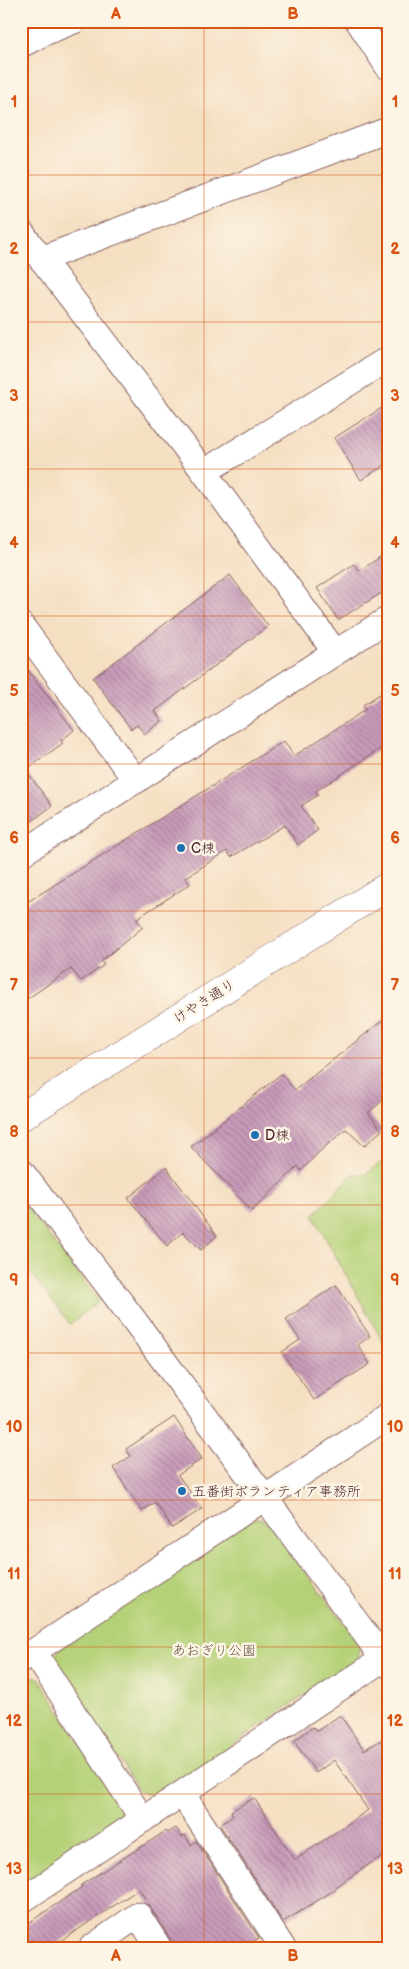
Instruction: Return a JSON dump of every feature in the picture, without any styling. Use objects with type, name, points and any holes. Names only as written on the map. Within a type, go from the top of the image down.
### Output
[{"type":"street","points":[[21,45],[43,27],[74,21]]},
{"type":"street","points":[[358,21],[388,67]]},
{"type":"street","points":[[41,258],[388,130]]},
{"type":"street","points":[[21,232],[204,472],[335,652]]},
{"type":"street","points":[[204,472],[388,359]]},
{"type":"street","points":[[21,854],[388,619]]},
{"type":"street","points":[[21,625],[136,781]]},
{"type":"street","name":"けやき通り","points":[[21,1117],[388,886]]},
{"type":"street","points":[[21,1171],[386,1662],[21,1901]]},
{"type":"street","points":[[143,1820],[27,1656],[388,1416]]},
{"type":"street","points":[[183,1794],[283,1948]]},
{"type":"street","points":[[91,1948],[138,1915],[159,1948]]},
{"type":"green space","points":[[388,1157],[388,1351],[313,1215],[353,1174],[366,1174]]},
{"type":"green space","points":[[21,1200],[99,1301],[70,1324],[21,1261]]},
{"type":"green space","name":"あおぎり公園","points":[[251,1518],[258,1518],[270,1525],[360,1644],[358,1659],[163,1792],[156,1795],[144,1794],[138,1789],[55,1663],[55,1655],[60,1648]]},
{"type":"green space","points":[[26,1674],[39,1678],[123,1811],[118,1822],[21,1887],[21,1676]]},
{"type":"building","points":[[388,404],[388,463],[361,480],[334,438]]},
{"type":"building","points":[[388,552],[388,589],[338,620],[317,588],[354,564],[359,571]]},
{"type":"building","points":[[230,575],[268,626],[155,711],[162,721],[145,734],[137,725],[131,729],[93,678]]},
{"type":"building","points":[[21,661],[74,730],[61,741],[63,743],[26,770],[52,806],[21,829]]},
{"type":"building","name":"C棟","points":[[388,689],[388,764],[380,749],[316,791],[318,795],[301,806],[318,830],[298,845],[285,825],[231,857],[227,851],[185,878],[190,884],[136,919],[143,927],[101,961],[104,965],[81,981],[71,969],[21,1003],[21,906],[284,741],[294,756],[365,710],[363,705]]},
{"type":"building","name":"D棟","points":[[388,1016],[388,1096],[368,1113],[382,1130],[364,1146],[346,1129],[319,1152],[301,1171],[298,1166],[252,1211],[191,1147],[281,1074],[295,1090]]},
{"type":"building","points":[[166,1167],[217,1236],[201,1250],[183,1232],[167,1246],[128,1198]]},
{"type":"building","points":[[336,1285],[370,1336],[358,1345],[370,1364],[314,1400],[282,1352],[300,1340],[286,1319]]},
{"type":"building","points":[[174,1417],[202,1459],[178,1475],[202,1509],[172,1528],[155,1502],[142,1511],[113,1468],[131,1456],[126,1449]]},
{"type":"building","points":[[340,1715],[364,1750],[388,1736],[388,1852],[335,1887],[336,1889],[283,1922],[220,1825],[233,1816],[231,1811],[254,1798],[295,1860],[368,1810],[334,1760],[316,1773],[294,1741],[313,1727],[317,1731]]},
{"type":"building","points":[[176,1828],[182,1837],[185,1835],[191,1845],[196,1841],[259,1938],[243,1948],[173,1948],[171,1940],[139,1889],[50,1948],[21,1948],[21,1928],[82,1887],[81,1885],[166,1831],[168,1833]]},
{"type":"place","name":"C棟","points":[[181,848]]},
{"type":"place","name":"D棟","points":[[255,1135]]},
{"type":"place","name":"五番街ボランティア事務所","points":[[182,1491]]}]
